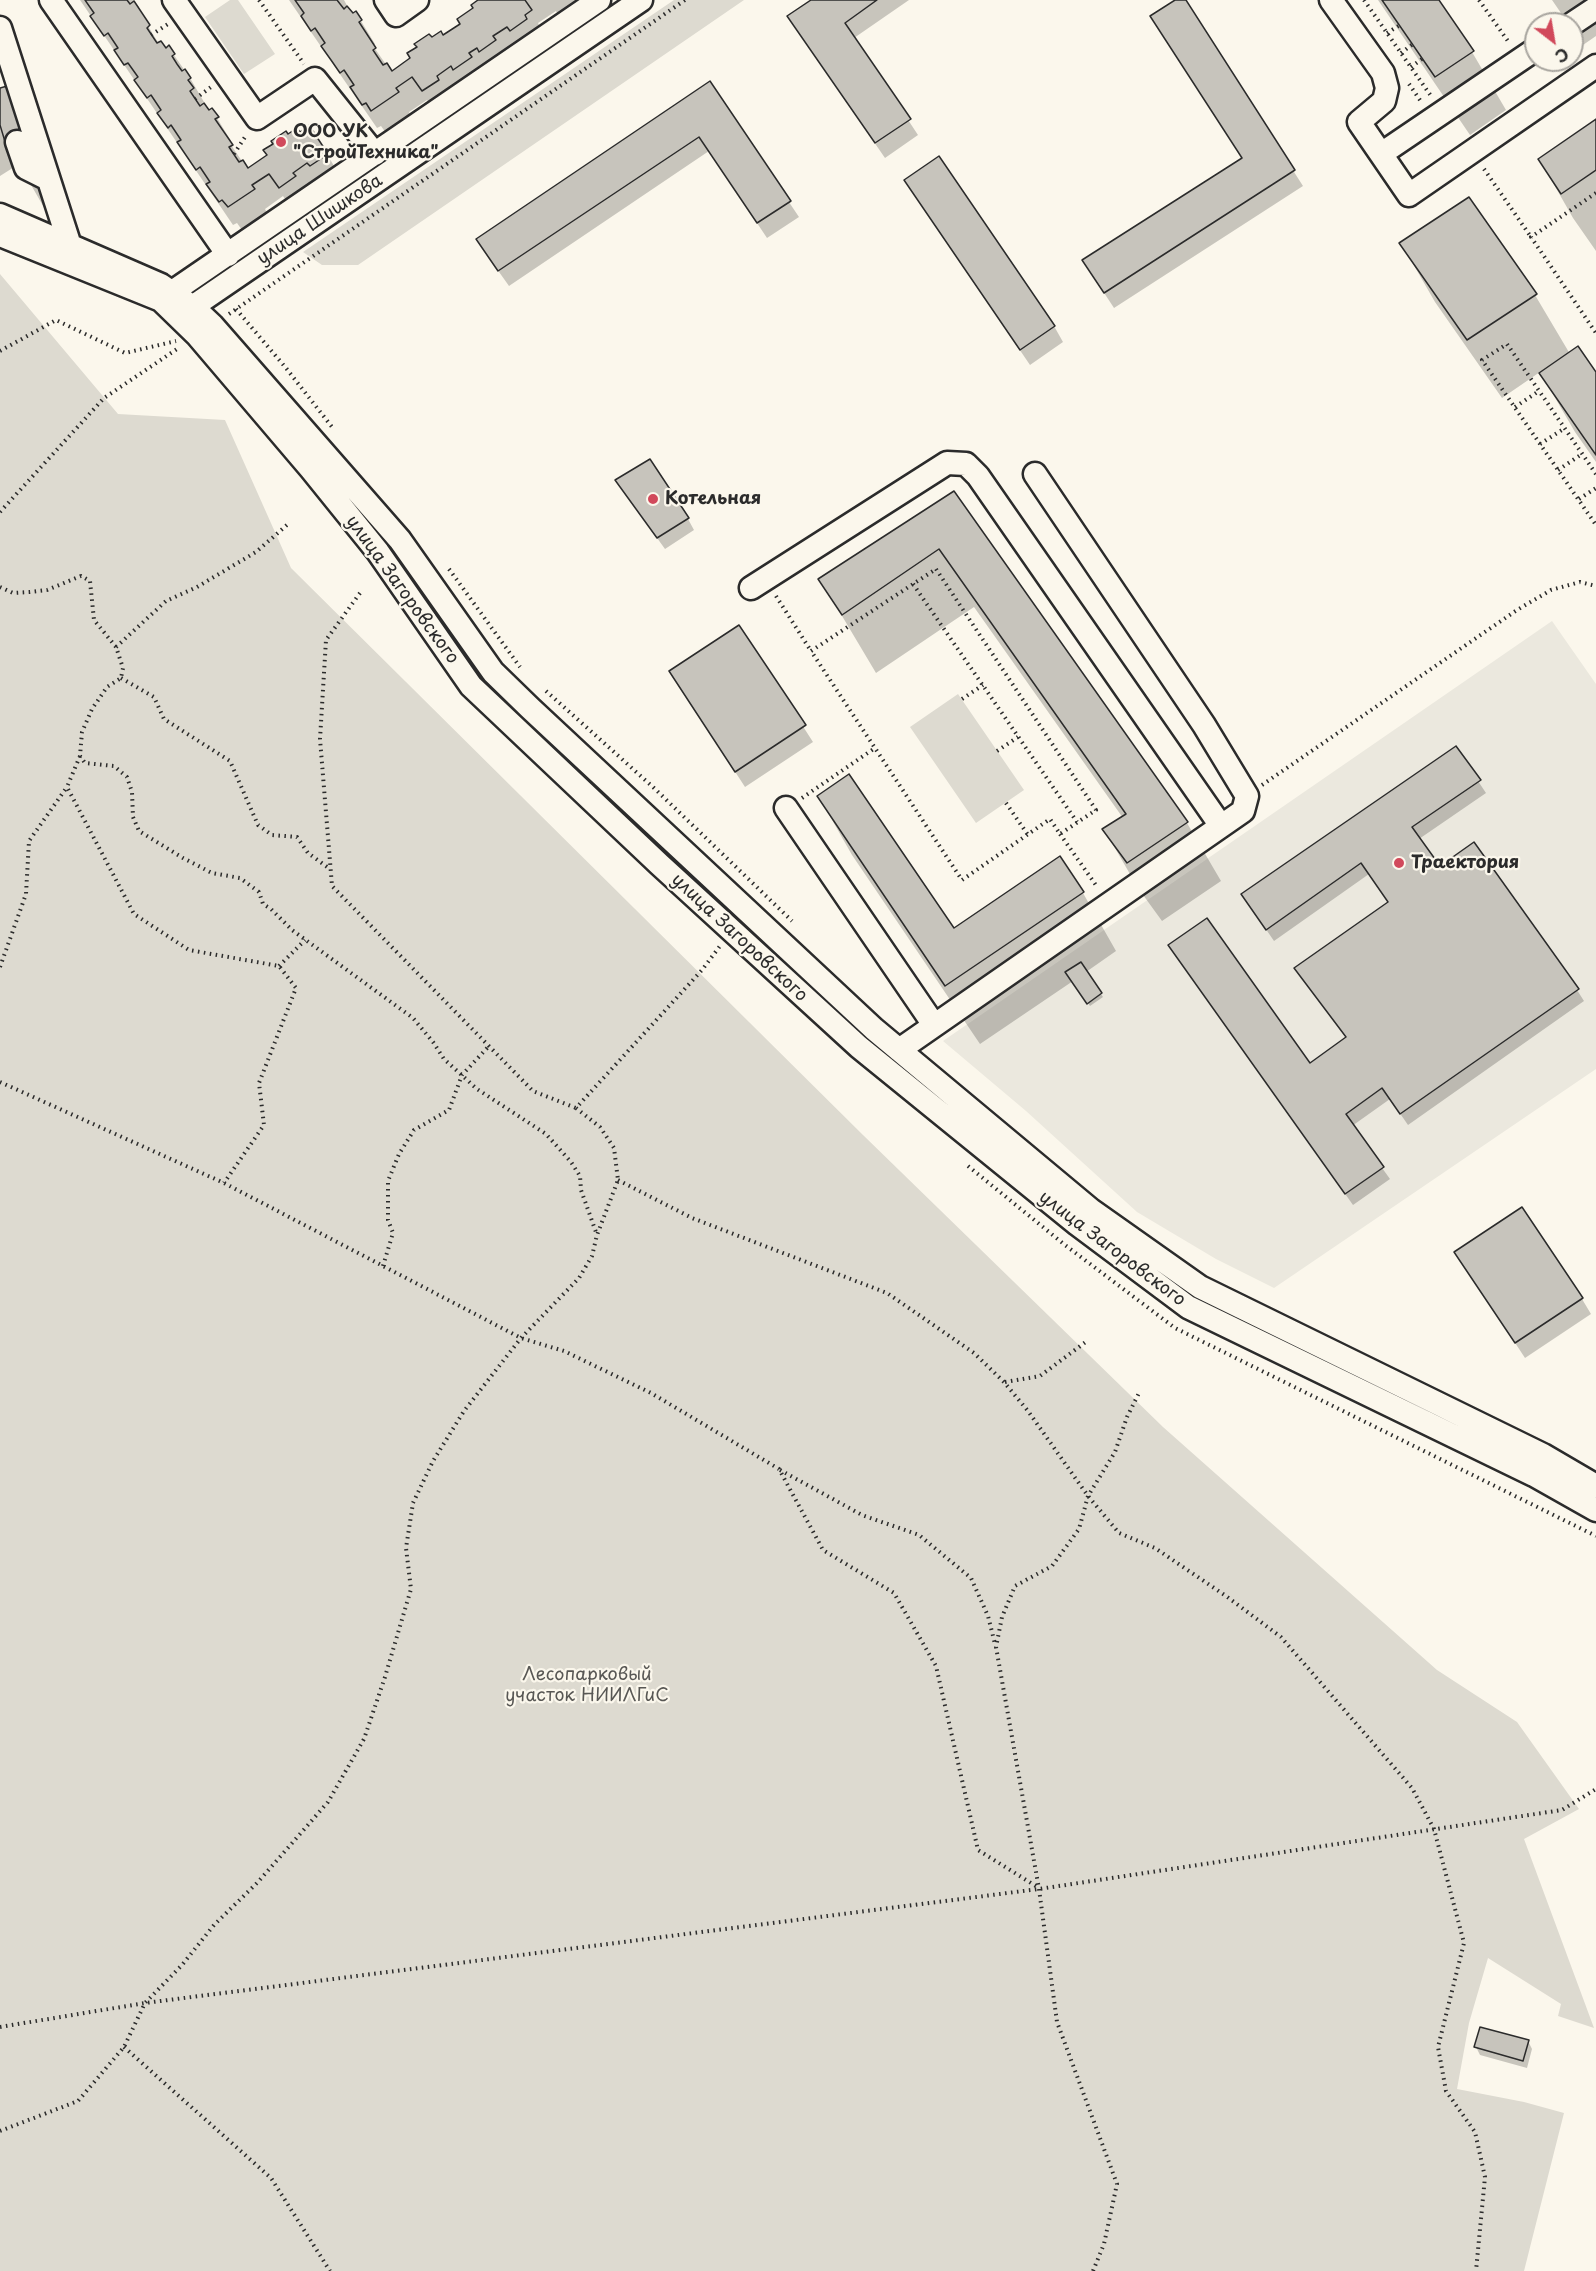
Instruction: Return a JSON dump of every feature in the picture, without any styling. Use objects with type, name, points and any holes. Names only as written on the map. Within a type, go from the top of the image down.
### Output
[{"type":"street","points":[[51,0],[228,255]]},
{"type":"street","points":[[174,0],[257,118],[315,79],[375,154]]},
{"type":"street","points":[[386,0],[396,15],[417,0]]},
{"type":"street","name":"улица Шишкова","points":[[167,296],[599,0]]},
{"type":"street","name":"улица Шишкова","points":[[185,312],[641,0]]},
{"type":"street","points":[[1331,0],[1383,74],[1387,88],[1383,101],[1359,122],[1408,195],[1596,66]]},
{"type":"street","points":[[0,28],[77,267]]},
{"type":"street","points":[[1381,154],[1524,57]]},
{"type":"street","points":[[17,142],[26,168],[48,179]]},
{"type":"street","name":"улица Загоровского","points":[[0,215],[160,285],[167,296],[204,330],[400,540],[493,672],[874,1029],[1091,1210],[1200,1287],[1543,1455],[1596,1486]]},
{"type":"street","name":"улица Загоровского","points":[[0,235],[77,267],[167,296]]},
{"type":"street","name":"улица Загоровского","points":[[204,330],[378,552],[471,686],[859,1047],[1077,1224],[1188,1307],[1534,1475],[1596,1510]]},
{"type":"street","points":[[758,583],[947,463],[966,464],[978,476],[1221,826]]},
{"type":"street","points":[[899,1050],[1243,811],[1247,796],[1204,725],[1035,474]]},
{"type":"street","points":[[786,808],[934,1025]]},
{"type":"path","points":[[259,0],[315,79]]},
{"type":"path","points":[[0,512],[104,398],[686,0]]},
{"type":"path","points":[[1364,0],[1435,102]]},
{"type":"path","points":[[1479,0],[1524,50]]},
{"type":"path","points":[[1387,33],[1400,25]]},
{"type":"path","points":[[1401,53],[1413,44]]},
{"type":"path","points":[[1410,67],[1422,59]]},
{"type":"path","points":[[1472,152],[1596,333]]},
{"type":"path","points":[[1531,237],[1596,193]]},
{"type":"path","points":[[236,309],[286,368],[336,433]]},
{"type":"path","points":[[0,351],[56,320],[125,353],[204,330]]},
{"type":"path","points":[[1596,474],[1507,344],[1482,360],[1596,525]]},
{"type":"path","points":[[1515,407],[1539,391]]},
{"type":"path","points":[[1540,444],[1564,428]]},
{"type":"path","points":[[1558,470],[1582,454]]},
{"type":"path","points":[[1579,500],[1596,488]]},
{"type":"path","points":[[116,647],[166,601],[197,588],[256,552],[287,525]]},
{"type":"path","points":[[444,563],[522,670]]},
{"type":"path","points":[[811,651],[936,569],[1096,810],[1060,834]]},
{"type":"path","points":[[0,587],[14,593],[30,592],[46,590],[81,576],[90,581],[94,620],[116,647],[123,668],[121,678],[107,687],[92,710],[82,732],[80,756],[67,787],[29,841],[26,894],[0,967]]},
{"type":"path","points":[[1247,796],[1517,610],[1551,590],[1580,582],[1596,586]]},
{"type":"path","points":[[758,583],[811,651],[962,880],[1050,819],[1108,904]]},
{"type":"path","points":[[913,584],[1077,822]]},
{"type":"path","points":[[0,2131],[78,2101],[124,2047],[145,2003],[182,1965],[214,1925],[258,1882],[328,1802],[364,1739],[411,1589],[406,1548],[413,1503],[433,1461],[464,1411],[521,1338],[579,1278],[592,1256],[597,1235],[618,1180],[614,1148],[600,1127],[576,1108],[533,1091],[332,886],[320,739],[326,640],[360,593]]},
{"type":"path","points":[[121,678],[154,697],[164,719],[230,761],[258,825],[272,835],[297,837],[308,853],[330,869]]},
{"type":"path","points":[[540,686],[653,787],[794,922]]},
{"type":"path","points":[[962,699],[983,686]]},
{"type":"path","points":[[997,751],[1018,737]]},
{"type":"path","points":[[786,808],[875,748]]},
{"type":"path","points":[[80,756],[85,763],[114,766],[128,777],[132,792],[132,817],[138,831],[212,873],[240,879],[259,892],[263,904],[305,940],[413,1018],[444,1059],[477,1089],[546,1134],[571,1162],[580,1176],[581,1190],[597,1235]]},
{"type":"path","points":[[67,787],[134,914],[189,950],[279,966],[296,988],[259,1083],[264,1125],[224,1183]]},
{"type":"path","points":[[1006,803],[1028,835]]},
{"type":"path","points":[[576,1108],[702,970],[733,931]]},
{"type":"path","points":[[279,966],[305,940]]},
{"type":"path","points":[[383,1266],[393,1233],[388,1220],[388,1181],[399,1154],[414,1130],[449,1110],[462,1075],[489,1046]]},
{"type":"path","points":[[0,1082],[224,1183],[521,1338],[564,1351],[651,1393],[862,1515],[919,1534],[971,1578],[988,1616],[996,1647],[1039,1889],[1057,2022],[1117,2184],[1104,2244],[1093,2271]]},
{"type":"path","points":[[618,1180],[692,1218],[887,1293],[974,1353],[1004,1382],[1028,1411],[1088,1496],[1119,1533],[1155,1548],[1281,1637],[1412,1788],[1434,1829],[1464,1942],[1438,2047],[1446,2091],[1475,2132],[1485,2177],[1476,2271]]},
{"type":"path","points":[[1004,1382],[1040,1376],[1087,1341]]},
{"type":"path","points":[[996,1647],[1002,1617],[1015,1586],[1052,1566],[1079,1530],[1088,1496],[1115,1452],[1126,1417],[1139,1393]]},
{"type":"path","points":[[779,1469],[823,1550],[894,1593],[936,1666],[978,1850],[1039,1889]]},
{"type":"path","points":[[0,2027],[145,2003],[1039,1889],[1562,1810],[1596,1789]]},
{"type":"path","points":[[124,2047],[271,2178],[330,2271]]},
{"type":"shaded area","name":"Траектория","points":[[1552,621],[1596,684],[1596,1069],[1274,1288],[1216,1259],[1137,1212],[1026,1111],[943,1041]]},
{"type":"green space","points":[[230,0],[238,0],[275,54],[244,74],[205,17]]},
{"type":"green space","points":[[674,0],[744,0],[358,265],[322,265],[303,252]]},
{"type":"green space","name":"Лесопарковый участок НИИЛГиС","points":[[0,274],[118,414],[225,420],[291,568],[863,1135],[1163,1427],[1437,1670],[1517,1722],[1579,1809],[1524,1839],[1594,2028],[1558,2016],[1561,2004],[1488,1958],[1469,2023],[1457,2089],[1524,2102],[1564,2113],[1524,2271],[0,2271]]},
{"type":"green space","points":[[958,694],[1024,790],[976,823],[910,727]]},
{"type":"building","points":[[85,0],[127,0],[130,4],[134,1],[150,25],[147,28],[157,43],[161,41],[166,48],[169,45],[175,54],[172,56],[177,64],[182,71],[185,69],[191,78],[188,80],[194,88],[190,91],[200,106],[204,103],[209,110],[212,108],[219,117],[215,119],[233,145],[229,147],[239,162],[243,160],[248,168],[267,155],[263,150],[273,144],[271,141],[286,131],[288,134],[297,128],[300,132],[309,125],[328,154],[310,166],[307,163],[293,173],[296,176],[279,188],[269,174],[252,185],[255,189],[228,207],[222,200],[219,202],[206,184],[210,182],[200,167],[196,170],[177,142],[181,140],[171,125],[168,128],[157,113],[161,110],[151,95],[147,98],[134,80],[138,77],[128,63],[124,65],[114,50],[118,48],[108,33],[104,36],[90,16],[94,13]]},
{"type":"building","points":[[295,0],[337,0],[344,9],[347,6],[353,13],[356,11],[362,20],[359,22],[376,48],[373,50],[383,65],[387,63],[392,71],[410,58],[407,53],[417,47],[414,44],[429,34],[432,37],[441,31],[443,35],[460,24],[457,19],[473,8],[471,5],[478,0],[525,0],[532,10],[525,15],[527,19],[510,31],[507,27],[493,36],[496,40],[479,52],[477,48],[469,53],[472,57],[453,70],[451,66],[437,76],[439,80],[422,91],[412,77],[396,88],[399,92],[371,111],[366,103],[362,105],[350,87],[354,85],[344,70],[340,73],[321,46],[325,43],[315,28],[311,31],[301,16],[304,13]]},
{"type":"building","points":[[811,0],[877,0],[845,23],[911,119],[875,143],[787,16]]},
{"type":"building","points":[[1175,0],[1186,0],[1295,170],[1104,293],[1082,260],[1242,158],[1150,16]]},
{"type":"building","points":[[1382,0],[1439,0],[1474,51],[1435,77]]},
{"type":"building","points":[[710,81],[791,201],[757,223],[699,137],[498,271],[476,239]]},
{"type":"building","points":[[11,85],[28,138],[6,145],[0,125],[0,88]]},
{"type":"building","points":[[1596,119],[1596,170],[1561,194],[1538,159]]},
{"type":"building","points":[[939,156],[1055,326],[1020,350],[904,180]]},
{"type":"building","points":[[1469,197],[1537,294],[1467,340],[1399,243]]},
{"type":"building","points":[[1578,346],[1596,372],[1596,455],[1539,373]]},
{"type":"building","name":"Котельная","points":[[650,459],[689,518],[657,538],[615,480]]},
{"type":"building","points":[[954,491],[1188,822],[1127,863],[1102,829],[1126,814],[939,549],[842,615],[818,579]]},
{"type":"building","points":[[739,625],[806,725],[735,772],[669,671]]},
{"type":"building","points":[[1456,746],[1481,780],[1412,827],[1440,866],[1474,842],[1579,989],[1400,1114],[1382,1088],[1346,1114],[1384,1167],[1345,1194],[1168,945],[1207,918],[1310,1063],[1346,1037],[1294,968],[1388,902],[1361,863],[1266,930],[1241,894]]},
{"type":"building","points":[[849,774],[954,928],[1060,856],[1084,892],[945,986],[817,796]]},
{"type":"building","points":[[1081,962],[1102,993],[1087,1004],[1065,972]]},
{"type":"building","points":[[1522,1207],[1583,1298],[1515,1343],[1454,1252]]},
{"type":"building","points":[[1480,2027],[1529,2040],[1523,2061],[1474,2047]]},
{"type":"place","name":"ООО УК \"СтройТехника\"","points":[[281,142]]},
{"type":"place","name":"Котельная","points":[[653,499]]},
{"type":"place","name":"Траектория","points":[[1399,863]]}]
